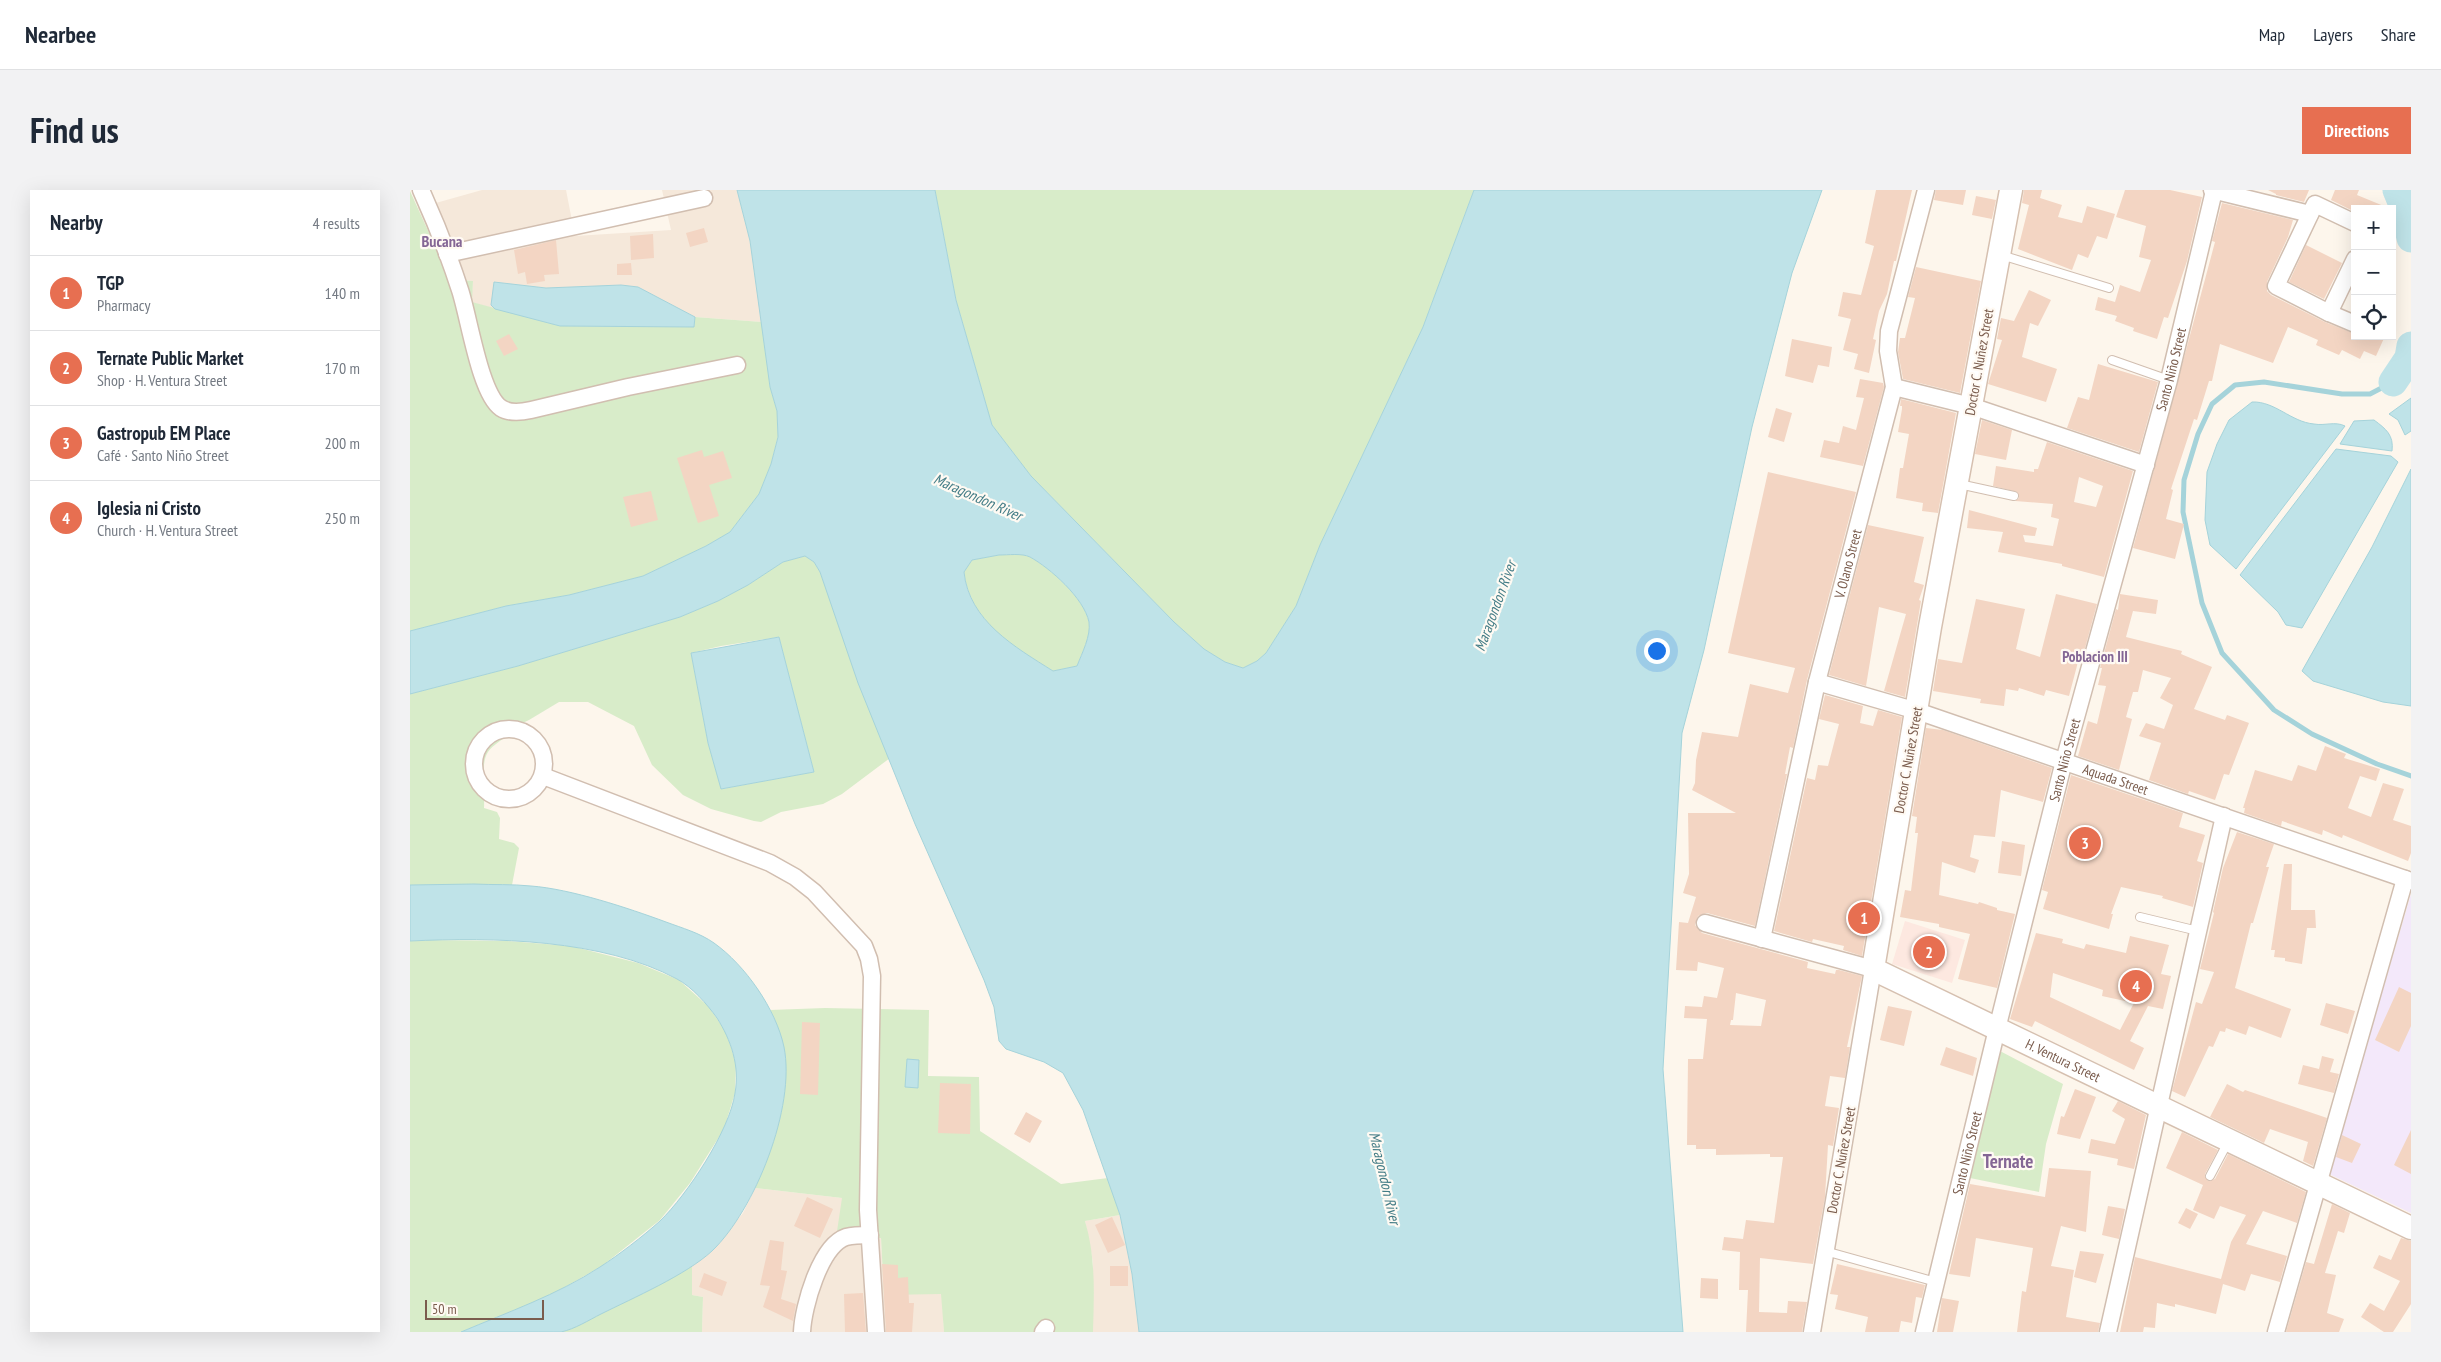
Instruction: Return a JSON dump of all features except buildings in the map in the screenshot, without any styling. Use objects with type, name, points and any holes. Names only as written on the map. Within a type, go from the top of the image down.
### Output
[{"type":"main road","name":"Doctor C. Nuñez Street","points":[[1873,969],[1957,483],[2011,190]]},
{"type":"main road","name":"H. Ventura Street","points":[[1873,969],[2411,1228]]},
{"type":"street","points":[[421,190],[460,292],[483,378],[492,398],[502,409],[517,412],[531,410],[636,385],[737,365]]},
{"type":"street","name":"V. Olano Street","points":[[1762,939],[1817,682],[1894,387],[1888,351],[1889,331],[1926,190]]},
{"type":"street","points":[[2213,190],[2310,214]]},
{"type":"street","name":"Santo Niño Street","points":[[1924,1332],[2064,761],[2169,380],[2213,190]]},
{"type":"street","points":[[447,254],[704,198]]},
{"type":"street","points":[[2351,221],[2315,204],[2276,286],[2351,322]]},
{"type":"street","points":[[2329,313],[2351,267]]},
{"type":"street","points":[[1894,387],[1971,406],[2146,465]]},
{"type":"street","name":"Aquada Street","points":[[1817,682],[1917,711],[2408,880]]},
{"type":"street","points":[[503,729],[521,730],[530,734],[542,748],[544,757],[543,776],[532,791],[525,796],[506,799],[498,797],[489,793],[477,779],[474,770],[475,752],[486,737],[494,732],[503,729]]},
{"type":"street","points":[[543,776],[770,863],[814,892],[864,946],[872,976],[870,1235],[876,1332]]},
{"type":"street","points":[[2108,1332],[2224,816]]},
{"type":"street","points":[[2276,1332],[2408,880]]},
{"type":"street","name":"H. Ventura Street","points":[[1705,924],[1873,969]]},
{"type":"street","name":"Doctor C. Nuñez Street","points":[[1812,1332],[1873,969]]},
{"type":"street","points":[[802,1332],[811,1292],[827,1254],[845,1238],[870,1235]]},
{"type":"lane","points":[[1999,254],[2109,288]]},
{"type":"lane","points":[[2112,360],[2169,380]]},
{"type":"lane","points":[[1957,483],[2014,496]]},
{"type":"lane","points":[[2140,917],[2198,931]]},
{"type":"lane","points":[[2210,1176],[2229,1140]]},
{"type":"lane","points":[[1825,1251],[1936,1282]]},
{"type":"shaded area","points":[[482,190],[566,190],[575,236],[671,230],[662,190],[737,190],[750,241],[762,322],[695,317],[638,287],[621,285],[546,288],[495,282],[491,305],[495,309],[471,302],[473,281],[450,279],[418,208]]},
{"type":"shaded area","points":[[2411,894],[2411,1213],[2329,1174]]},
{"type":"shaded area","points":[[1905,921],[1965,940],[1952,983],[1892,964]]},
{"type":"shaded area","points":[[755,1188],[842,1198],[881,1238],[884,1294],[942,1294],[944,1332],[702,1332],[703,1297],[692,1295],[692,1265],[711,1252],[743,1213]]},
{"type":"shaded area","points":[[1120,1215],[1132,1274],[1139,1332],[1093,1332],[1093,1262],[1085,1221]]},
{"type":"green space","points":[[935,190],[1474,190],[1423,327],[1320,545],[1296,606],[1266,653],[1257,661],[1243,668],[1225,662],[1204,649],[1174,622],[1031,476],[992,425],[956,300]]},
{"type":"green space","points":[[410,191],[450,279],[473,281],[472,302],[560,326],[694,327],[695,317],[762,322],[770,387],[777,411],[778,436],[771,464],[759,494],[730,532],[706,546],[643,576],[569,595],[506,606],[410,631]]},
{"type":"green space","points":[[999,555],[1030,557],[1056,576],[1080,603],[1086,613],[1089,628],[1077,666],[1053,671],[1023,652],[996,631],[975,605],[968,590],[964,572],[972,560]]},
{"type":"green space","points":[[805,556],[814,562],[820,572],[890,758],[842,794],[823,804],[781,812],[761,822],[754,821],[711,809],[683,795],[652,765],[634,726],[588,702],[559,702],[514,727],[488,752],[484,763],[484,808],[497,812],[500,818],[499,839],[514,843],[519,848],[512,885],[410,885],[410,694],[518,666],[680,617],[718,601],[748,585],[783,562]],"holes":[[[779,637],[814,772],[722,789],[708,743],[691,653],[721,646]]]},
{"type":"green space","points":[[410,941],[507,941],[571,946],[638,963],[679,980],[709,1007],[726,1032],[736,1063],[735,1093],[724,1129],[690,1183],[660,1220],[602,1266],[551,1295],[461,1332],[410,1332]]},
{"type":"green space","points":[[825,1008],[929,1010],[928,1076],[979,1077],[980,1131],[1061,1184],[1108,1178],[1120,1215],[1085,1221],[1093,1262],[1093,1332],[944,1332],[941,1294],[884,1295],[881,1238],[836,1238],[842,1198],[755,1188],[775,1135],[782,1106],[785,1076],[776,1022],[770,1010]]},
{"type":"green space","points":[[1998,1050],[2063,1084],[2046,1144],[2039,1192],[1965,1177]]},
{"type":"green space","points":[[692,1265],[692,1295],[703,1297],[702,1332],[561,1332],[650,1290]]},
{"type":"water","name":"Maragondon River","points":[[737,190],[935,190],[956,300],[992,425],[1031,476],[1174,622],[1204,649],[1225,662],[1243,668],[1257,661],[1266,653],[1296,606],[1320,545],[1423,327],[1474,190],[1822,190],[1792,273],[1752,427],[1704,650],[1682,733],[1663,1069],[1683,1332],[1139,1332],[1132,1274],[1120,1215],[1083,1110],[1063,1073],[1044,1062],[1006,1049],[999,1041],[994,1007],[984,980],[915,824],[858,683],[820,572],[814,562],[805,556],[783,562],[748,585],[718,601],[680,617],[518,666],[410,694],[410,631],[506,606],[569,595],[643,576],[706,546],[730,532],[759,494],[771,464],[778,437],[777,411],[770,387],[750,241]],"holes":[[[1015,554],[1030,557],[1056,576],[1080,603],[1089,622],[1089,633],[1077,666],[1053,671],[1009,642],[984,619],[968,589],[964,572],[972,560]]]},
{"type":"water","points":[[494,282],[546,288],[621,285],[638,287],[695,317],[694,327],[560,326],[495,309],[491,305]]},
{"type":"water","points":[[2411,398],[2411,431],[2405,435],[2398,420],[2389,414]]},
{"type":"water","points":[[2252,402],[2276,408],[2298,420],[2345,426],[2236,569],[2210,545],[2205,520],[2207,472],[2217,444],[2229,420]]},
{"type":"water","points":[[2374,420],[2388,433],[2392,441],[2392,451],[2340,444],[2354,421]]},
{"type":"water","points":[[2336,449],[2391,456],[2398,462],[2302,628],[2286,625],[2278,612],[2240,575]]},
{"type":"water","points":[[2411,469],[2411,706],[2383,702],[2313,681],[2302,671],[2372,547]]},
{"type":"water","points":[[779,637],[814,772],[721,789],[708,743],[691,653]]},
{"type":"water","points":[[410,885],[524,885],[564,891],[635,911],[703,936],[726,952],[758,989],[774,1018],[784,1047],[786,1071],[784,1098],[778,1127],[769,1156],[757,1184],[728,1233],[712,1251],[688,1269],[582,1324],[561,1332],[461,1332],[532,1302],[584,1277],[623,1251],[660,1221],[671,1210],[694,1179],[725,1125],[735,1093],[735,1063],[730,1044],[722,1026],[704,1002],[683,982],[648,966],[582,948],[547,944],[476,940],[410,941]]},
{"type":"water","points":[[907,1059],[919,1060],[918,1088],[905,1087]]},
{"type":"waterway","points":[[2397,190],[2404,207],[2411,238]]},
{"type":"waterway","points":[[2393,382],[2409,358],[2411,346]]},
{"type":"waterway","points":[[2393,382],[2370,394],[2342,394],[2264,382],[2235,385],[2212,404],[2198,434],[2184,480],[2183,512],[2202,603],[2222,653],[2274,710],[2312,734],[2377,764],[2411,776]]},
{"type":"place","name":"Gastropub EM Place","points":[[2085,843]]},
{"type":"place","name":"TGP","points":[[1864,918]]},
{"type":"place","name":"Ternate Public Market","points":[[1929,952]]},
{"type":"place","name":"Iglesia ni Cristo","points":[[2136,986]]},
{"type":"district","name":"Bucana","points":[[442,241]]},
{"type":"district","name":"Poblacion III","points":[[2095,656]]},
{"type":"district","name":"Ternate","points":[[2008,1161]]}]
